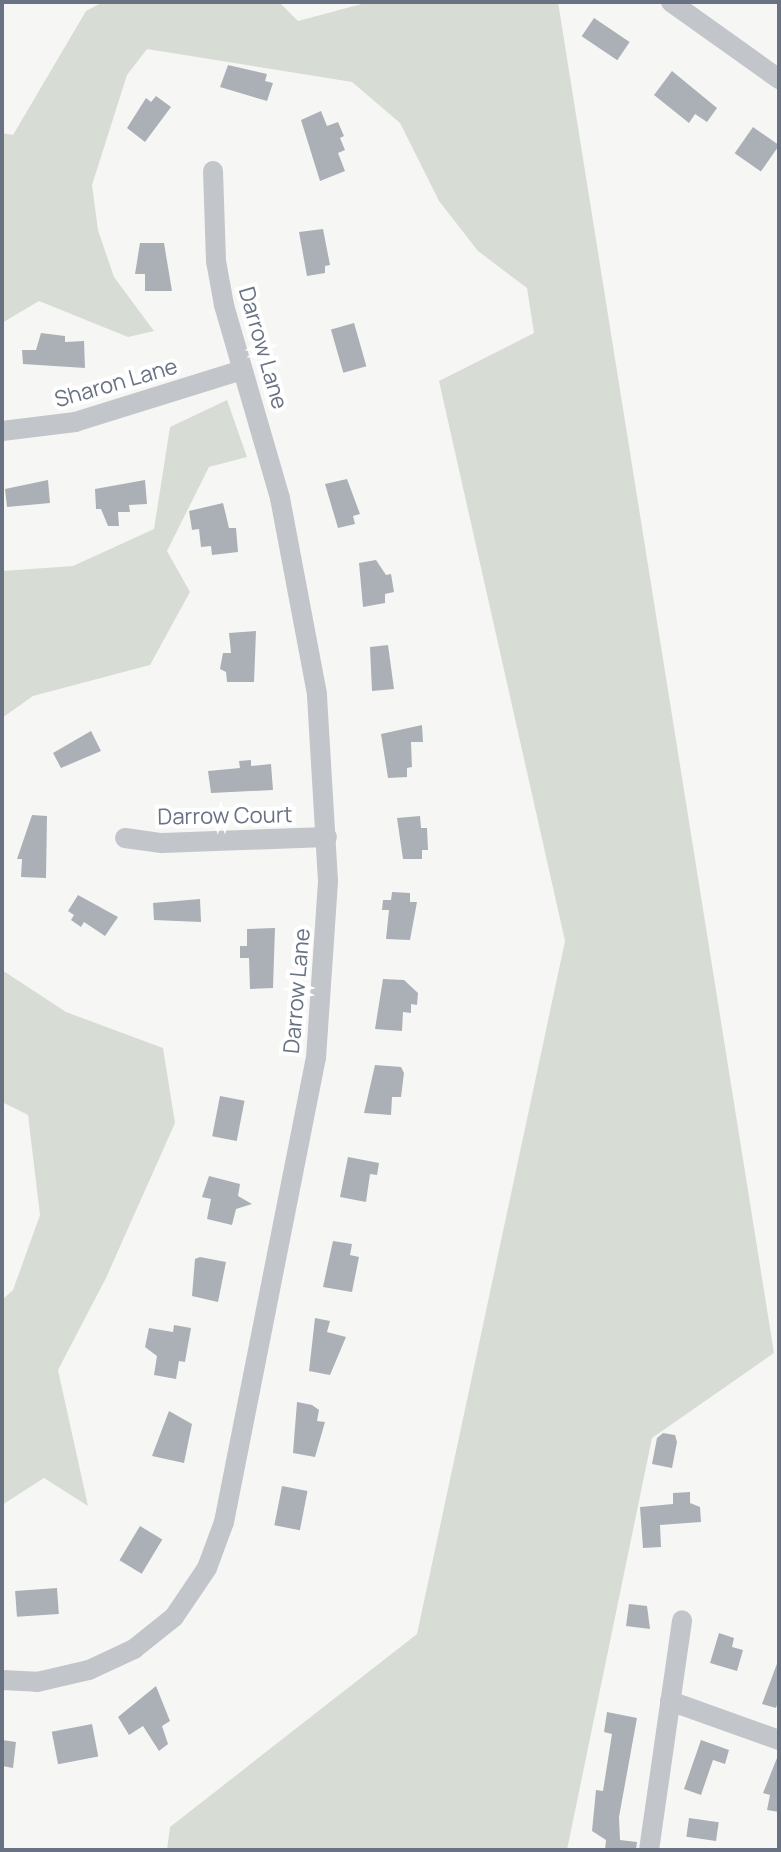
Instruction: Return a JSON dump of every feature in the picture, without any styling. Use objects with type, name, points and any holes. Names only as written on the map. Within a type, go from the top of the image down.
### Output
[{"type":"street","points":[[671,2],[779,79]]},
{"type":"street","name":"Darrow Lane","points":[[2,1680],[37,1682],[89,1670],[134,1649],[174,1617],[207,1568],[224,1522],[314,1072],[326,935],[327,837],[317,694],[302,601],[280,498],[242,370],[216,261],[213,171]]},
{"type":"street","name":"Sharon Lane","points":[[2,431],[75,422],[242,370]]},
{"type":"street","name":"Darrow Court","points":[[125,838],[162,843],[327,837]]},
{"type":"street","points":[[649,1850],[682,1620]]},
{"type":"street","points":[[670,1701],[779,1740]]},
{"type":"shaded area","points":[[103,2],[279,2],[298,21],[369,2],[558,2],[774,1353],[652,1438],[567,1850],[167,1850],[170,1827],[417,1634],[565,941],[439,381],[534,333],[527,288],[478,251],[439,201],[400,123],[352,82],[147,49],[127,75],[92,185],[98,230],[114,277],[154,331],[128,337],[39,301],[2,323],[2,133],[13,135],[86,11]]},
{"type":"shaded area","points":[[227,400],[247,457],[209,467],[167,551],[190,592],[150,665],[33,696],[2,718],[2,571],[73,566],[154,529],[170,427]]},
{"type":"shaded area","points":[[2,970],[66,1012],[163,1048],[175,1123],[106,1278],[58,1370],[88,1506],[44,1478],[2,1505],[2,1300],[13,1290],[40,1215],[28,1115],[2,1102]]},
{"type":"building","points":[[594,18],[630,42],[617,60],[582,36]]},
{"type":"building","points":[[228,65],[267,74],[265,81],[273,83],[267,101],[220,87]]},
{"type":"building","points":[[672,71],[717,108],[707,122],[695,114],[689,123],[654,95]]},
{"type":"building","points":[[156,96],[171,107],[145,142],[127,128],[146,98],[151,102]]},
{"type":"building","points":[[321,111],[327,126],[338,122],[344,136],[340,138],[345,150],[338,153],[345,171],[320,181],[301,120]]},
{"type":"building","points":[[753,127],[779,145],[761,172],[735,153]]},
{"type":"building","points":[[323,229],[330,265],[325,266],[325,273],[307,276],[299,232]]},
{"type":"building","points":[[140,243],[164,243],[172,291],[145,291],[145,274],[135,274]]},
{"type":"building","points":[[354,323],[366,366],[343,373],[331,330]]},
{"type":"building","points":[[41,333],[65,336],[65,342],[84,341],[85,368],[23,364],[22,350],[36,350]]},
{"type":"building","points":[[347,479],[360,514],[353,516],[355,524],[338,528],[325,484]]},
{"type":"building","points":[[48,480],[50,503],[7,507],[5,489]]},
{"type":"building","points":[[145,480],[147,504],[129,505],[130,512],[118,512],[119,526],[108,526],[101,509],[96,509],[95,489]]},
{"type":"building","points":[[223,503],[229,528],[236,528],[238,552],[212,555],[211,546],[201,547],[199,529],[192,530],[189,511]]},
{"type":"building","points":[[376,560],[386,575],[391,574],[394,592],[385,594],[385,603],[363,607],[359,563]]},
{"type":"building","points":[[256,631],[254,682],[227,682],[226,672],[220,669],[223,653],[231,653],[229,633]]},
{"type":"building","points":[[388,645],[394,689],[372,691],[370,647]]},
{"type":"building","points":[[422,725],[423,742],[411,742],[412,767],[407,768],[407,777],[388,778],[381,734]]},
{"type":"building","points":[[91,731],[101,751],[61,768],[53,753]]},
{"type":"building","points":[[251,760],[251,766],[271,764],[273,790],[211,793],[208,771],[240,768],[239,761]]},
{"type":"building","points":[[32,815],[47,816],[46,878],[21,877],[22,859],[17,859]]},
{"type":"building","points":[[420,816],[421,828],[427,828],[428,850],[422,850],[422,859],[403,859],[397,818]]},
{"type":"building","points":[[392,892],[410,893],[410,902],[417,902],[410,940],[386,939],[389,910],[382,910],[383,900],[391,900]]},
{"type":"building","points":[[78,895],[118,917],[105,936],[84,922],[81,927],[71,920],[74,915],[68,911]]},
{"type":"building","points":[[200,899],[201,922],[154,920],[153,903]]},
{"type":"building","points":[[275,928],[273,988],[250,989],[249,958],[240,958],[240,946],[247,946],[247,929]]},
{"type":"building","points":[[383,979],[404,980],[418,993],[417,1005],[411,1004],[411,1013],[403,1012],[402,1031],[375,1029]]},
{"type":"building","points":[[375,1065],[401,1067],[404,1073],[401,1097],[392,1097],[391,1115],[364,1113]]},
{"type":"building","points":[[220,1096],[245,1101],[237,1141],[212,1136]]},
{"type":"building","points":[[348,1157],[379,1163],[377,1175],[370,1174],[366,1202],[340,1197]]},
{"type":"building","points":[[209,1176],[240,1184],[238,1196],[252,1204],[236,1209],[232,1225],[207,1219],[211,1199],[202,1197]]},
{"type":"building","points":[[333,1241],[352,1244],[350,1255],[359,1257],[352,1292],[323,1287]]},
{"type":"building","points":[[200,1257],[226,1262],[218,1302],[192,1296],[195,1259]]},
{"type":"building","points":[[315,1318],[330,1321],[327,1332],[346,1337],[330,1375],[309,1371]]},
{"type":"building","points":[[174,1325],[191,1328],[185,1362],[179,1361],[176,1379],[154,1375],[157,1356],[145,1347],[149,1328],[173,1332]]},
{"type":"building","points":[[297,1402],[319,1410],[317,1421],[325,1422],[315,1457],[293,1453]]},
{"type":"building","points":[[169,1411],[192,1424],[184,1463],[152,1456]]},
{"type":"building","points":[[663,1433],[675,1435],[677,1442],[672,1468],[652,1464],[657,1438]]},
{"type":"building","points":[[282,1486],[308,1491],[300,1530],[274,1525]]},
{"type":"building","points":[[690,1492],[690,1503],[700,1507],[701,1522],[660,1525],[661,1547],[643,1548],[640,1507],[673,1504],[673,1493]]},
{"type":"building","points":[[140,1526],[162,1539],[142,1574],[119,1560]]},
{"type":"building","points":[[57,1588],[59,1614],[17,1617],[15,1591]]},
{"type":"building","points":[[629,1604],[647,1606],[650,1629],[626,1626]]},
{"type":"building","points":[[719,1633],[734,1638],[732,1647],[743,1650],[737,1671],[710,1663]]},
{"type":"building","points":[[778,1661],[779,1699],[776,1708],[762,1704]]},
{"type":"building","points":[[156,1686],[170,1721],[162,1726],[168,1744],[159,1751],[143,1726],[129,1735],[118,1717]]},
{"type":"building","points":[[607,1712],[637,1718],[619,1817],[620,1840],[637,1842],[636,1850],[605,1850],[606,1840],[592,1831],[596,1790],[603,1791],[612,1734],[604,1732]]},
{"type":"building","points":[[92,1724],[98,1756],[58,1764],[52,1732]]},
{"type":"building","points":[[2,1740],[16,1742],[13,1768],[2,1766]]},
{"type":"building","points":[[701,1740],[729,1750],[725,1764],[713,1760],[701,1795],[684,1789]]},
{"type":"building","points":[[779,1753],[779,1812],[767,1810],[770,1795],[763,1793]]},
{"type":"building","points":[[689,1818],[719,1822],[716,1841],[686,1837]]}]
